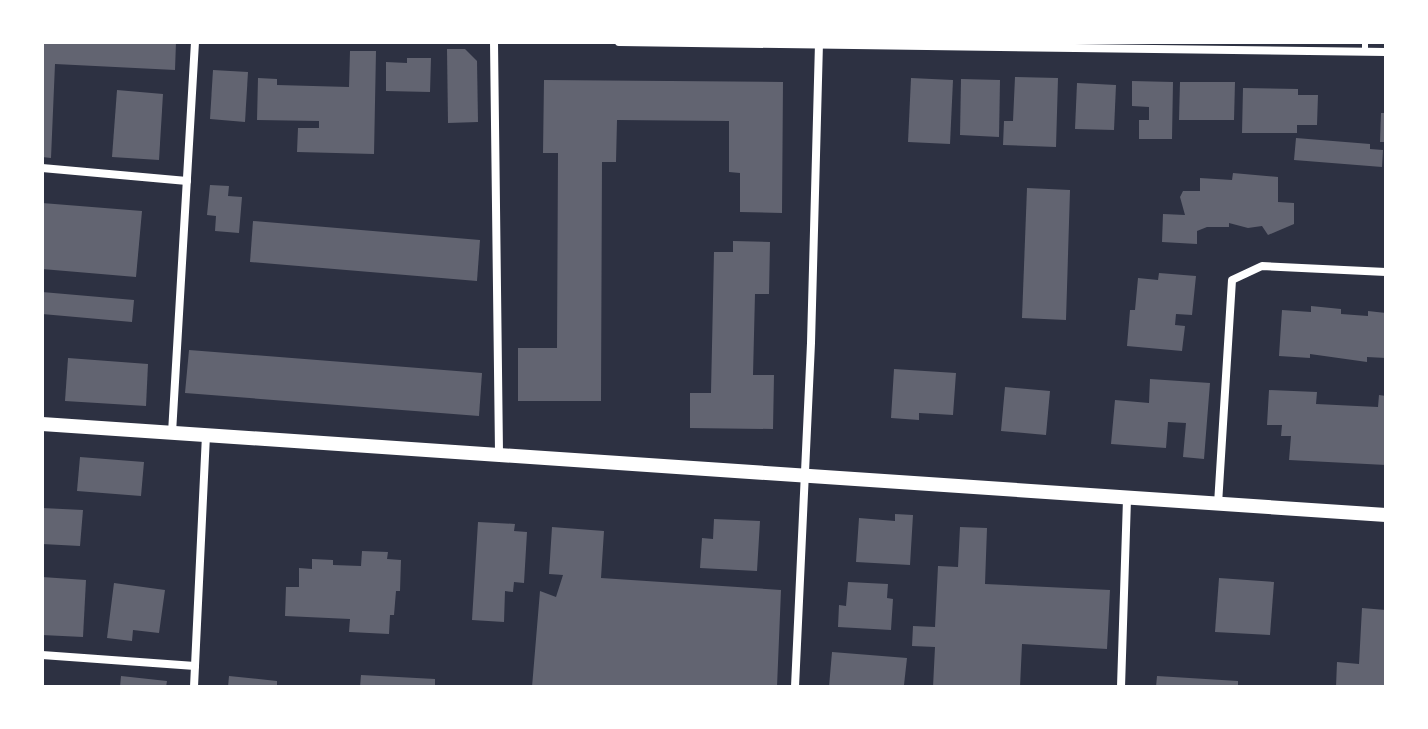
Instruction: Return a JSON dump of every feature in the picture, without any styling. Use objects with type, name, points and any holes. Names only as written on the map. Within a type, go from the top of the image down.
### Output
[{"type":"street","points":[[172,433],[195,42]]},
{"type":"street","points":[[494,42],[499,452]]},
{"type":"street","points":[[619,42],[1365,47],[1386,52]]},
{"type":"street","points":[[795,687],[819,43]]},
{"type":"street","points":[[42,168],[187,181]]},
{"type":"street","points":[[1218,504],[1232,280],[1262,266],[1386,272]]},
{"type":"street","points":[[42,424],[499,452],[1386,515]]},
{"type":"street","points":[[194,687],[206,434]]},
{"type":"street","points":[[1121,687],[1127,499]]},
{"type":"street","points":[[42,655],[195,666]]},
{"type":"building","points":[[42,42],[176,42],[175,70],[55,64],[51,158],[42,157]]},
{"type":"building","points":[[447,49],[465,49],[477,61],[478,122],[448,123]]},
{"type":"building","points":[[350,51],[376,51],[374,154],[297,152],[298,128],[319,128],[319,121],[257,120],[258,78],[277,79],[277,85],[349,87]]},
{"type":"building","points":[[407,58],[431,58],[430,92],[386,91],[386,62],[407,63]]},
{"type":"building","points":[[213,70],[248,72],[245,122],[210,119]]},
{"type":"building","points":[[1015,77],[1058,78],[1056,147],[1003,145],[1004,121],[1013,121]]},
{"type":"building","points":[[911,78],[953,80],[950,144],[908,142]]},
{"type":"building","points":[[961,79],[1000,80],[999,137],[960,135]]},
{"type":"building","points":[[544,80],[783,82],[782,213],[740,212],[740,173],[729,172],[729,121],[617,120],[616,162],[602,162],[601,401],[518,401],[518,348],[557,348],[558,153],[543,153]]},
{"type":"building","points":[[1132,81],[1173,82],[1172,139],[1139,139],[1139,120],[1149,120],[1149,107],[1132,106]]},
{"type":"building","points":[[1180,82],[1235,82],[1234,120],[1179,120]]},
{"type":"building","points":[[1077,83],[1116,85],[1114,130],[1075,129]]},
{"type":"building","points":[[1243,88],[1298,89],[1298,95],[1318,95],[1317,125],[1297,125],[1297,133],[1242,133]]},
{"type":"building","points":[[117,90],[163,94],[159,160],[112,157]]},
{"type":"building","points":[[1381,113],[1386,113],[1386,142],[1380,142]]},
{"type":"building","points":[[1296,138],[1370,144],[1370,149],[1383,150],[1382,167],[1294,160]]},
{"type":"building","points":[[1233,173],[1278,177],[1278,202],[1294,203],[1294,224],[1268,235],[1262,226],[1248,228],[1229,223],[1229,227],[1207,227],[1197,231],[1197,244],[1162,242],[1163,214],[1185,215],[1180,197],[1183,191],[1200,191],[1200,178],[1232,180]]},
{"type":"building","points":[[210,185],[229,186],[228,196],[242,197],[239,233],[215,231],[216,216],[207,215]]},
{"type":"building","points":[[1027,188],[1070,190],[1066,320],[1022,318]]},
{"type":"building","points":[[42,203],[142,211],[136,277],[42,269]]},
{"type":"building","points":[[253,221],[480,240],[477,281],[250,262]]},
{"type":"building","points":[[733,241],[770,242],[769,294],[755,294],[753,375],[774,375],[773,429],[690,428],[690,393],[711,393],[714,252],[733,252]]},
{"type":"building","points":[[1159,273],[1196,276],[1192,315],[1176,314],[1175,325],[1185,326],[1182,351],[1127,346],[1130,310],[1135,310],[1138,278],[1158,280]]},
{"type":"building","points":[[42,292],[134,300],[132,322],[42,314]]},
{"type":"building","points":[[1311,306],[1341,309],[1341,314],[1368,316],[1368,311],[1386,313],[1386,358],[1367,357],[1367,362],[1310,354],[1310,358],[1279,356],[1282,310],[1311,312]]},
{"type":"building","points":[[189,350],[482,373],[479,416],[185,393]]},
{"type":"building","points":[[68,358],[148,364],[146,406],[65,401]]},
{"type":"building","points":[[894,369],[956,373],[953,415],[919,413],[919,420],[891,418]]},
{"type":"building","points":[[1150,379],[1210,383],[1204,459],[1183,457],[1186,423],[1168,422],[1166,448],[1111,444],[1115,400],[1149,403]]},
{"type":"building","points":[[1005,387],[1050,391],[1046,435],[1001,431]]},
{"type":"building","points":[[1269,390],[1317,392],[1316,404],[1378,407],[1379,395],[1386,396],[1386,465],[1289,460],[1291,436],[1281,436],[1282,425],[1267,425]]},
{"type":"building","points":[[80,457],[144,462],[141,496],[77,491]]},
{"type":"building","points":[[42,508],[83,510],[80,546],[42,544]]},
{"type":"building","points":[[895,514],[913,515],[910,565],[856,562],[859,518],[895,521]]},
{"type":"building","points":[[714,519],[760,521],[757,571],[700,568],[702,538],[713,539]]},
{"type":"building","points":[[478,522],[515,524],[514,531],[527,532],[524,583],[514,582],[513,592],[505,591],[504,622],[472,620]]},
{"type":"building","points":[[552,527],[604,531],[601,578],[781,590],[777,687],[532,687],[540,591],[556,597],[563,575],[549,574]]},
{"type":"building","points":[[960,527],[987,528],[985,584],[1110,590],[1107,649],[1022,644],[1020,687],[933,687],[935,647],[912,646],[913,626],[935,627],[938,566],[958,567]]},
{"type":"building","points":[[362,551],[388,552],[387,559],[401,560],[400,591],[396,591],[389,634],[349,632],[350,619],[285,616],[286,587],[299,587],[299,568],[312,569],[312,559],[333,560],[333,565],[361,566]]},
{"type":"building","points":[[42,577],[86,580],[83,637],[42,635]]},
{"type":"building","points":[[1219,578],[1274,582],[1270,635],[1215,632]]},
{"type":"building","points":[[848,582],[888,584],[887,598],[893,599],[891,630],[838,627],[839,605],[846,606]]},
{"type":"building","points":[[114,583],[165,590],[159,633],[133,630],[132,641],[107,638]]},
{"type":"building","points":[[1362,608],[1386,610],[1386,687],[1336,687],[1337,662],[1359,664]]},
{"type":"building","points":[[832,652],[907,658],[904,685],[829,687]]},
{"type":"building","points":[[361,675],[435,679],[435,687],[360,687]]},
{"type":"building","points":[[121,676],[167,681],[166,687],[120,687]]},
{"type":"building","points":[[229,676],[277,681],[277,687],[228,687]]},
{"type":"building","points":[[1157,676],[1238,681],[1238,687],[1156,687]]}]
